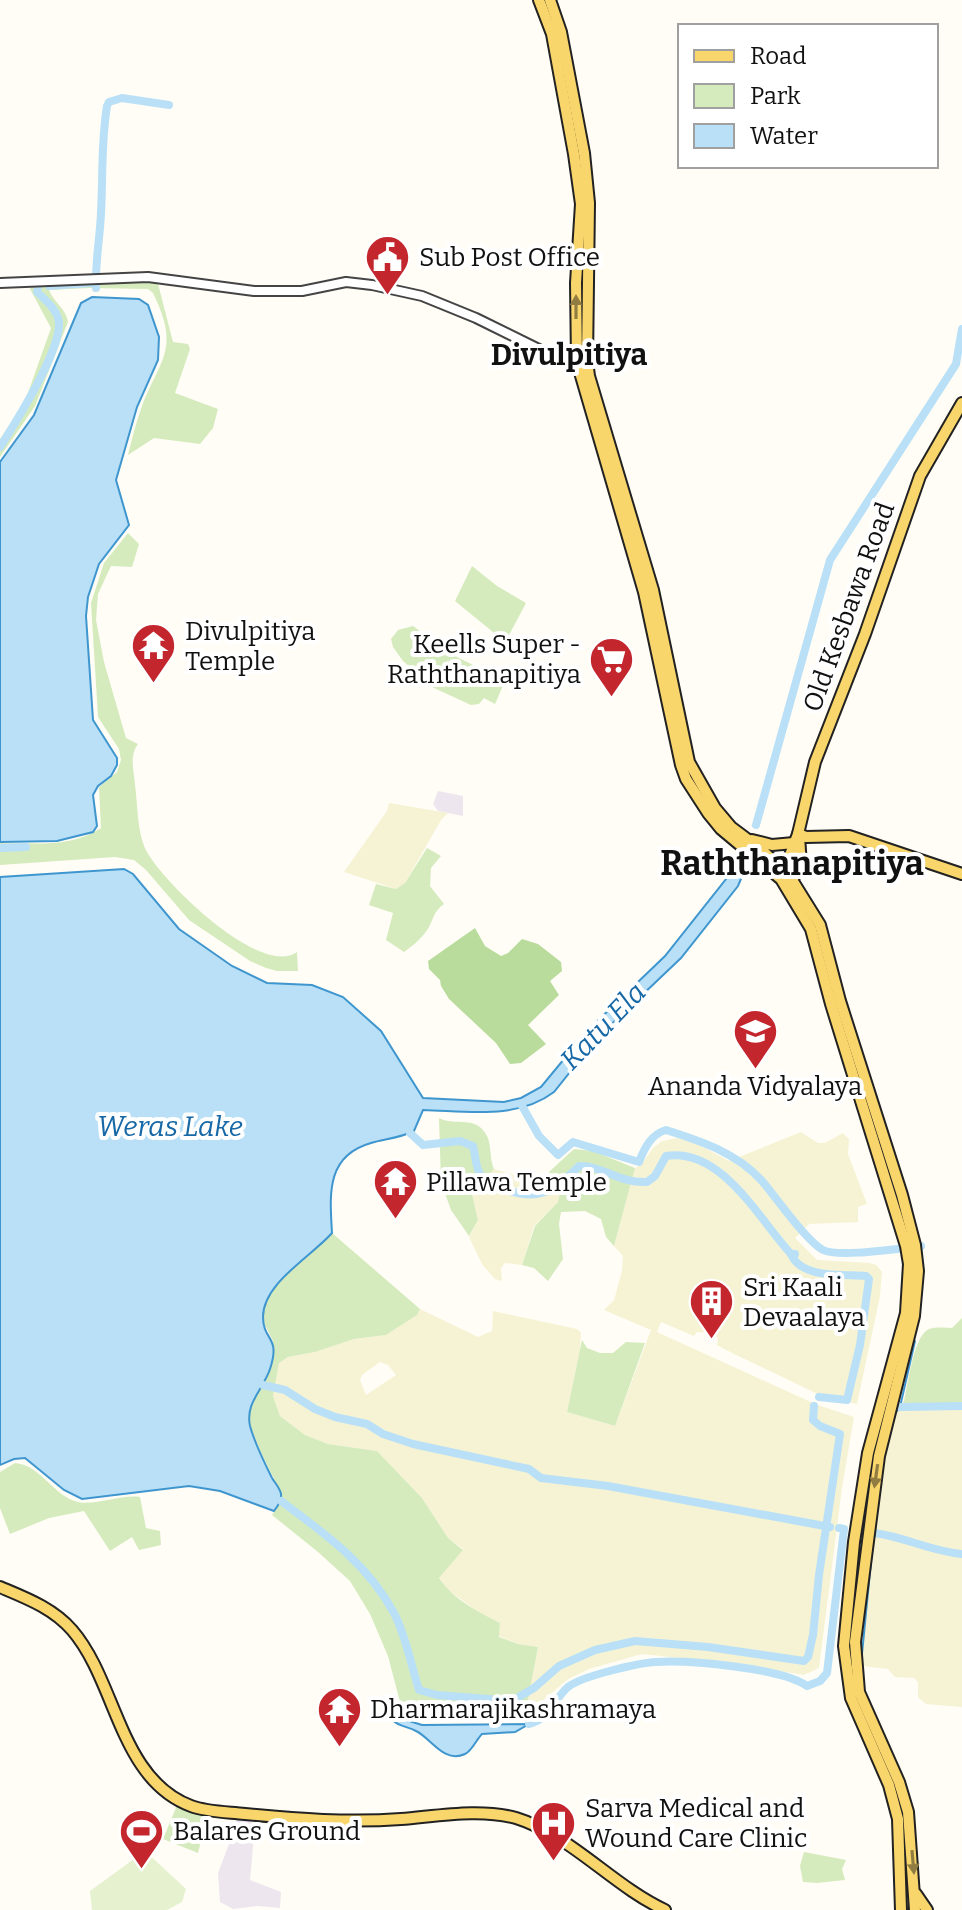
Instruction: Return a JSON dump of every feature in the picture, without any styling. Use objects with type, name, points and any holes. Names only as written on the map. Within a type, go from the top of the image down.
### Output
[{"type":"main road","points":[[539,0],[552,34],[579,153]]},
{"type":"main road","points":[[550,0],[561,32],[579,153],[581,204],[576,296],[582,361],[644,592],[671,725],[686,779],[716,824],[762,860],[793,895],[817,945],[831,1004],[858,1068]]},
{"type":"main road","points":[[582,361],[653,590],[689,762],[715,808],[731,827],[784,871],[820,925],[858,1068],[911,1245],[914,1316],[879,1456],[855,1642],[859,1692],[899,1782],[908,1812],[915,1910]]},
{"type":"main road","name":"Old Kesbawa Road","points":[[784,871],[796,838],[815,762],[865,634],[920,476],[962,403]]},
{"type":"main road","points":[[746,839],[772,845],[796,838],[849,836],[962,874]]},
{"type":"main road","name":"Old Kesbawa Road","points":[[796,838],[806,901]]},
{"type":"main road","points":[[792,880],[801,865]]},
{"type":"main road","points":[[901,1910],[900,1839],[895,1809],[889,1785],[851,1698],[844,1646],[865,1468],[906,1313],[913,1263]]},
{"type":"main road","points":[[0,1587],[43,1606],[71,1628],[94,1664],[141,1764],[154,1780],[178,1800],[192,1807],[327,1821],[470,1814],[515,1818],[573,1849],[633,1893],[665,1910]]},
{"type":"main road","points":[[915,1892],[927,1910]]},
{"type":"main road","points":[[893,1910],[901,1893]]},
{"type":"street","points":[[0,283],[148,277],[254,291],[302,291],[346,282],[372,285],[422,296],[547,353],[582,361]]},
{"type":"shaded area","points":[[438,791],[463,796],[463,816],[438,811],[433,804]]},
{"type":"shaded area","points":[[389,803],[448,813],[405,883],[396,889],[344,872],[387,811]]},
{"type":"shaded area","points":[[801,1132],[818,1143],[825,1143],[843,1133],[849,1139],[848,1154],[867,1204],[858,1207],[858,1222],[809,1224],[795,1238],[817,1260],[870,1263],[882,1272],[880,1296],[857,1404],[824,1397],[730,1352],[717,1345],[718,1338],[712,1333],[697,1332],[694,1336],[661,1322],[657,1332],[815,1404],[854,1417],[819,1668],[804,1675],[642,1654],[589,1669],[568,1679],[525,1716],[538,1647],[518,1644],[499,1636],[500,1623],[448,1590],[439,1578],[463,1549],[448,1538],[422,1498],[377,1451],[328,1444],[305,1435],[280,1416],[273,1396],[279,1363],[288,1357],[354,1339],[386,1335],[420,1309],[478,1337],[492,1331],[493,1311],[577,1329],[581,1333],[580,1350],[567,1412],[615,1426],[651,1330],[604,1310],[614,1300],[622,1271],[623,1256],[614,1246],[635,1168],[662,1141],[677,1138],[696,1143],[729,1161]],"holes":[[[380,1362],[388,1365],[396,1375],[366,1395],[360,1380],[362,1375]]]},
{"type":"shaded area","points":[[494,1169],[530,1180],[539,1180],[549,1172],[561,1183],[558,1202],[534,1226],[522,1265],[505,1263],[501,1268],[502,1281],[495,1279],[482,1264],[469,1237],[478,1220],[472,1194]]},
{"type":"shaded area","points":[[962,1406],[962,1707],[926,1704],[918,1697],[918,1682],[914,1678],[895,1677],[888,1669],[861,1666],[881,1462],[893,1417],[900,1407]]},
{"type":"shaded area","points":[[237,1813],[262,1816],[255,1824],[250,1880],[281,1892],[280,1908],[258,1906],[233,1909],[220,1902],[218,1873],[235,1828]]},
{"type":"green space","points":[[157,280],[173,342],[188,344],[190,349],[175,393],[218,409],[213,428],[200,444],[154,438],[128,455],[142,406],[161,363],[167,340],[153,293],[148,289],[49,290],[68,322],[35,406],[0,457],[0,439],[24,404],[51,328],[30,289],[30,282]]},
{"type":"green space","points":[[128,533],[139,544],[132,567],[111,566],[98,594],[96,620],[104,662],[126,738],[138,744],[133,764],[138,820],[144,845],[173,884],[215,923],[261,952],[281,956],[297,952],[298,971],[277,971],[250,961],[189,920],[134,860],[115,857],[0,865],[0,843],[65,842],[101,828],[99,787],[117,772],[121,760],[119,749],[98,717],[91,603],[104,563]]},
{"type":"green space","points":[[472,566],[526,603],[507,639],[499,637],[455,601]]},
{"type":"green space","points":[[413,626],[451,654],[505,681],[495,704],[484,698],[479,704],[471,705],[434,688],[403,661],[391,639],[398,630]]},
{"type":"green space","points":[[427,848],[441,856],[431,868],[430,886],[444,904],[424,934],[404,952],[386,940],[393,913],[369,905],[376,884],[396,889],[405,883]]},
{"type":"green space","points":[[475,928],[485,946],[501,956],[522,939],[538,944],[561,962],[562,971],[550,981],[559,995],[528,1025],[546,1044],[521,1063],[510,1064],[496,1043],[449,999],[440,980],[429,969],[428,961]]},
{"type":"green space","points":[[439,1118],[477,1125],[489,1140],[494,1169],[472,1194],[478,1220],[469,1236],[451,1210],[441,1182]]},
{"type":"green space","points":[[574,1149],[593,1151],[635,1168],[614,1246],[606,1237],[601,1219],[585,1211],[561,1212],[559,1224],[563,1259],[548,1281],[534,1268],[522,1265],[535,1226],[558,1202],[561,1183],[549,1172]]},
{"type":"green space","points":[[332,1233],[420,1309],[417,1315],[386,1335],[354,1339],[288,1357],[279,1363],[273,1396],[280,1416],[305,1435],[328,1444],[377,1451],[422,1498],[448,1538],[463,1550],[439,1578],[445,1586],[466,1604],[500,1623],[499,1637],[538,1647],[525,1716],[410,1711],[401,1706],[388,1656],[370,1614],[350,1581],[272,1515],[281,1501],[281,1493],[250,1426],[249,1414],[249,1406],[263,1385],[273,1341],[262,1319],[264,1307],[269,1295],[288,1273]]},
{"type":"green space","points":[[962,1318],[962,1406],[900,1407],[921,1336],[931,1328],[952,1328]]},
{"type":"green space","points":[[582,1340],[587,1348],[600,1353],[613,1353],[626,1342],[645,1343],[615,1426],[567,1412]]},
{"type":"green space","points":[[15,1463],[32,1469],[61,1494],[78,1502],[140,1497],[146,1528],[160,1531],[161,1545],[139,1550],[132,1537],[110,1551],[84,1511],[49,1518],[10,1534],[0,1508],[0,1472]]},
{"type":"green space","points":[[178,1803],[208,1814],[198,1853],[163,1839]]},
{"type":"green space","name":"Balares Ground","points":[[145,1851],[186,1889],[182,1902],[167,1910],[92,1910],[90,1891]]},
{"type":"green space","points":[[804,1852],[846,1860],[842,1869],[845,1880],[803,1882],[800,1866]]},
{"type":"water","points":[[92,297],[139,299],[148,305],[159,337],[158,360],[137,407],[116,480],[129,525],[99,564],[88,597],[86,616],[93,720],[117,758],[117,765],[93,795],[97,826],[93,832],[57,841],[0,842],[0,462],[34,415],[81,303]]},
{"type":"water","name":"Weras Lake","points":[[738,864],[746,867],[738,886],[681,958],[598,1037],[554,1092],[540,1101],[508,1110],[423,1110],[414,1131],[371,1143],[345,1157],[338,1167],[331,1192],[332,1233],[290,1271],[265,1305],[264,1325],[273,1344],[273,1358],[267,1377],[252,1403],[249,1418],[257,1446],[280,1492],[280,1501],[274,1511],[220,1491],[189,1486],[82,1499],[64,1490],[25,1458],[0,1465],[0,877],[124,869],[133,874],[179,929],[232,966],[267,983],[312,985],[343,997],[381,1031],[423,1098],[504,1102],[521,1098],[541,1087],[588,1030],[665,956]]},
{"type":"water","points":[[390,1715],[422,1725],[529,1724],[515,1732],[482,1734],[467,1753],[451,1756],[422,1734],[398,1724]]},
{"type":"waterway","points":[[96,288],[107,106],[109,102],[122,98],[169,105]]},
{"type":"waterway","points":[[49,286],[91,283]]},
{"type":"waterway","points":[[0,447],[36,386],[58,334],[58,317],[37,292],[38,287]]},
{"type":"waterway","name":"Katu Ela","points":[[756,825],[830,560],[956,364],[962,329]]},
{"type":"waterway","points":[[0,848],[26,847]]},
{"type":"waterway","points":[[521,1104],[539,1136],[558,1155],[573,1142],[639,1162],[652,1138],[666,1130],[718,1149],[752,1171],[800,1229],[823,1250],[856,1253],[921,1246]]},
{"type":"waterway","points":[[410,1133],[423,1145],[460,1141],[473,1146],[478,1169],[485,1180],[526,1194],[553,1188],[579,1166],[627,1180],[647,1182],[655,1176],[666,1156],[686,1156],[722,1174],[753,1206],[791,1254],[795,1254]]},
{"type":"waterway","points":[[791,1254],[796,1262],[813,1271],[866,1276],[869,1279],[860,1345],[847,1400],[819,1397]]},
{"type":"waterway","points":[[894,1415],[900,1407],[915,1341]]},
{"type":"waterway","points":[[263,1385],[285,1390],[315,1409],[367,1424],[383,1434],[413,1444],[529,1469],[541,1478],[608,1486],[830,1527]]},
{"type":"waterway","points":[[281,1501],[344,1551],[383,1595],[402,1631],[419,1690],[437,1695],[501,1700],[517,1698],[559,1666],[595,1650],[635,1641],[708,1647],[804,1661],[808,1657],[813,1635],[840,1434],[813,1420],[814,1406]]},
{"type":"waterway","points":[[900,1407],[962,1406]]},
{"type":"waterway","points":[[529,1724],[542,1718],[563,1692],[575,1683],[648,1663],[690,1662],[734,1666],[778,1674],[807,1686],[820,1681],[827,1673],[844,1529],[839,1528]]},
{"type":"waterway","points":[[861,1664],[874,1531]]},
{"type":"waterway","points":[[874,1533],[962,1554]]},
{"type":"place","name":"Sub Post Office","points":[[388,296]]},
{"type":"place","name":"Divulpitiya Temple","points":[[154,685]]},
{"type":"place","name":"Keells Super - Raththanapitiya","points":[[612,698]]},
{"type":"place","name":"Ananda Vidyalaya","points":[[755,1070]]},
{"type":"place","name":"Pillawa Temple","points":[[395,1221]]},
{"type":"place","name":"Sri Kaali Devaalaya","points":[[712,1341]]},
{"type":"place","name":"Dharmarajikashramaya","points":[[339,1748]]},
{"type":"place","name":"Sarva Medical and Wound Care Clinic","points":[[554,1862]]},
{"type":"place","name":"Balares Ground","points":[[142,1870]]},
{"type":"district","name":"Divulpitiya","points":[[569,355]]},
{"type":"district","name":"Raththanapitiya","points":[[792,863]]}]
